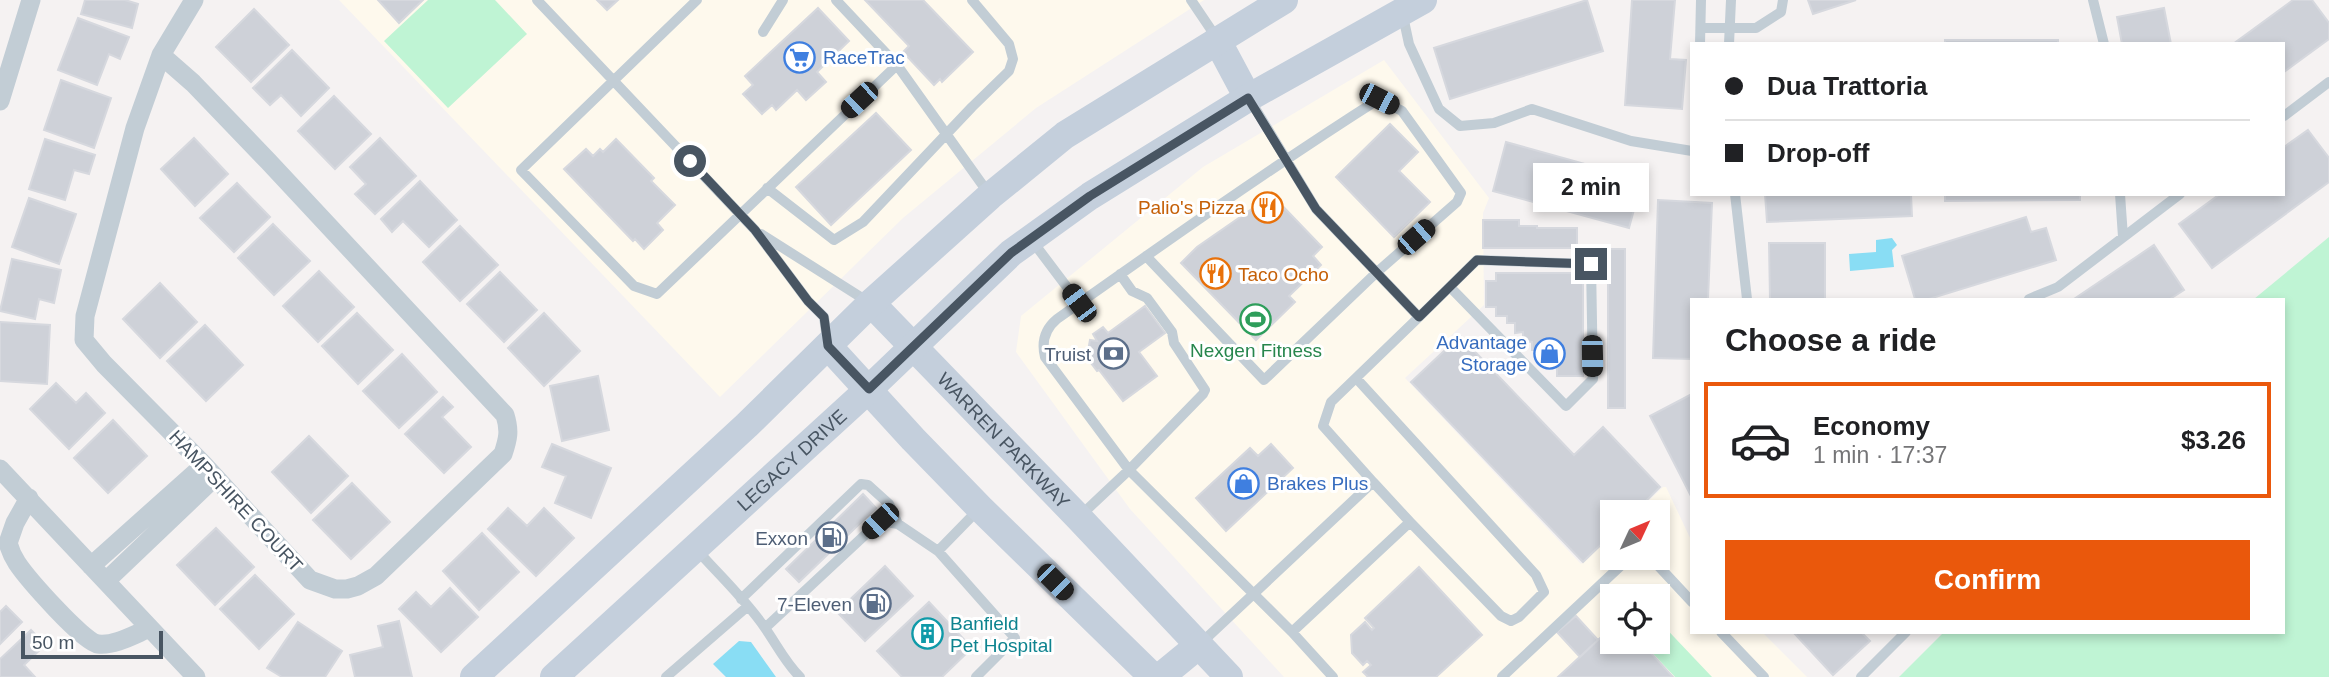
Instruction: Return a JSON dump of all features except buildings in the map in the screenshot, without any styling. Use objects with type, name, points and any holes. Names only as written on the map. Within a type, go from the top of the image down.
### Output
[{"type":"main road","points":[[491,671],[871,303],[990,196],[1065,135],[1284,0]]},
{"type":"main road","name":"LEGACY DRIVE","points":[[554,677],[869,389],[1011,253],[1090,196],[1248,98],[1413,6]]},
{"type":"main road","points":[[1217,40],[1248,98]]},
{"type":"main road","name":"WARREN PARKWAY","points":[[871,303],[1230,677]]},
{"type":"main road","name":"WARREN PARKWAY","points":[[828,346],[980,508],[1153,677]]},
{"type":"main road","points":[[1160,677],[1199,645]]},
{"type":"street","points":[[0,101],[32,0]]},
{"type":"street","name":"HAMPSHIRE COURT","points":[[161,55],[193,83],[505,415],[509,437],[503,454],[376,576],[358,586],[335,589],[310,580],[84,340],[85,316],[135,128],[161,55],[194,0]]},
{"type":"street","points":[[0,469],[196,677]]},
{"type":"street","points":[[92,566],[210,471]]},
{"type":"street","points":[[106,581],[210,471]]},
{"type":"street","points":[[30,498],[15,523],[8,543],[17,562],[38,589],[84,637],[96,644],[119,640],[150,628]]},
{"type":"lane","name":"WARREN PARKWAY","points":[[537,0],[755,230],[808,301],[824,317],[828,346]]},
{"type":"lane","points":[[697,0],[522,170],[635,286],[657,294],[897,65]]},
{"type":"lane","points":[[763,33],[783,0]]},
{"type":"lane","points":[[836,0],[897,65],[990,196]]},
{"type":"lane","points":[[767,188],[834,240],[863,222],[1009,71],[1013,59],[1009,44],[972,0]]},
{"type":"lane","points":[[1191,0],[1217,40]]},
{"type":"lane","points":[[1700,42],[1701,0]]},
{"type":"lane","points":[[1729,42],[1731,0]]},
{"type":"lane","points":[[1701,28],[1756,28],[1781,12],[1783,0]]},
{"type":"lane","points":[[2093,0],[2104,42]]},
{"type":"lane","points":[[1413,6],[1409,44],[1439,109],[1461,126],[1494,123],[1532,109],[1631,141],[1690,151]]},
{"type":"lane","points":[[2285,115],[2329,82]]},
{"type":"lane","points":[[1248,98],[1316,209],[1419,317]]},
{"type":"lane","points":[[1146,256],[1264,380],[1376,273],[1457,202],[1461,193],[1402,111],[1379,99],[1285,159],[1120,274],[1079,303],[1050,325],[1043,340],[1044,352],[1051,367],[1129,471],[1254,593],[1334,677]]},
{"type":"lane","points":[[1735,196],[1747,298]]},
{"type":"lane","points":[[2120,196],[2123,237]]},
{"type":"lane","points":[[2031,298],[2058,286],[2177,196]]},
{"type":"lane","name":"WARREN PARKWAY","points":[[755,230],[871,303]]},
{"type":"lane","points":[[1031,239],[1079,303]]},
{"type":"lane","points":[[1356,378],[1536,575],[1544,592],[1519,617],[1511,621],[1501,616],[1410,522],[1323,426],[1331,402],[1477,260],[1591,264],[1593,379],[1566,406],[1450,287]]},
{"type":"lane","points":[[1079,517],[1129,471],[1205,390],[1205,386],[1174,343],[1172,332],[1166,323],[1147,298],[1132,291],[1120,274]]},
{"type":"lane","points":[[1199,645],[1373,482]]},
{"type":"lane","points":[[668,676],[861,484],[868,485],[889,504],[898,524]]},
{"type":"lane","points":[[938,551],[980,508]]},
{"type":"lane","points":[[765,628],[880,521],[898,524],[938,551],[1015,638],[976,677]]},
{"type":"lane","points":[[1292,632],[1410,522]]},
{"type":"lane","points":[[695,548],[765,628],[788,665],[800,677]]},
{"type":"lane","points":[[1502,677],[1616,570]]},
{"type":"lane","points":[[1662,570],[1690,600]]},
{"type":"lane","points":[[1723,634],[1764,677]]},
{"type":"lane","points":[[1861,677],[1903,634]]},
{"type":"shaded area","points":[[339,0],[1204,0],[1036,108],[903,218],[720,397]]},
{"type":"shaded area","points":[[1384,60],[1489,198],[1483,213],[1484,305],[1405,378],[1581,564],[1600,546],[1600,570],[1670,570],[1670,500],[1650,500],[1666,487],[1690,538],[1690,634],[1764,634],[1807,677],[1284,677],[1130,509],[1016,352],[1021,316],[1203,167]]},
{"type":"green space","points":[[428,0],[495,0],[527,34],[448,108],[384,41]]},
{"type":"green space","points":[[2329,237],[2329,677],[1899,677],[1942,634],[2285,634],[2285,298],[2255,298]]},
{"type":"green space","points":[[1670,633],[1712,677],[1675,677],[1653,654],[1670,654]]},
{"type":"water","points":[[1892,238],[1897,245],[1892,250],[1894,267],[1850,271],[1849,254],[1876,252],[1876,240]]},
{"type":"water","points":[[739,641],[751,642],[776,677],[726,677],[713,664]]},
{"type":"place","name":"RaceTrac","points":[[800,57]]},
{"type":"place","name":"Palio's Pizza","points":[[1268,207]]},
{"type":"place","name":"Taco Ocho","points":[[1215,274]]},
{"type":"place","name":"Nexgen Fitness","points":[[1256,319]]},
{"type":"place","name":"Advantage Storage","points":[[1550,353]]},
{"type":"place","name":"Truist","points":[[1114,354]]},
{"type":"place","name":"Brakes Plus","points":[[1244,483]]},
{"type":"place","name":"Exxon","points":[[831,538]]},
{"type":"place","name":"7-Eleven","points":[[875,604]]},
{"type":"place","name":"Banfield Pet Hospital","points":[[927,634]]},
{"type":"route","points":[[690,161],[755,230],[808,301],[824,317],[828,346],[869,389],[1011,253],[1090,196],[1248,98],[1316,209],[1419,317],[1477,260],[1591,264]]}]
